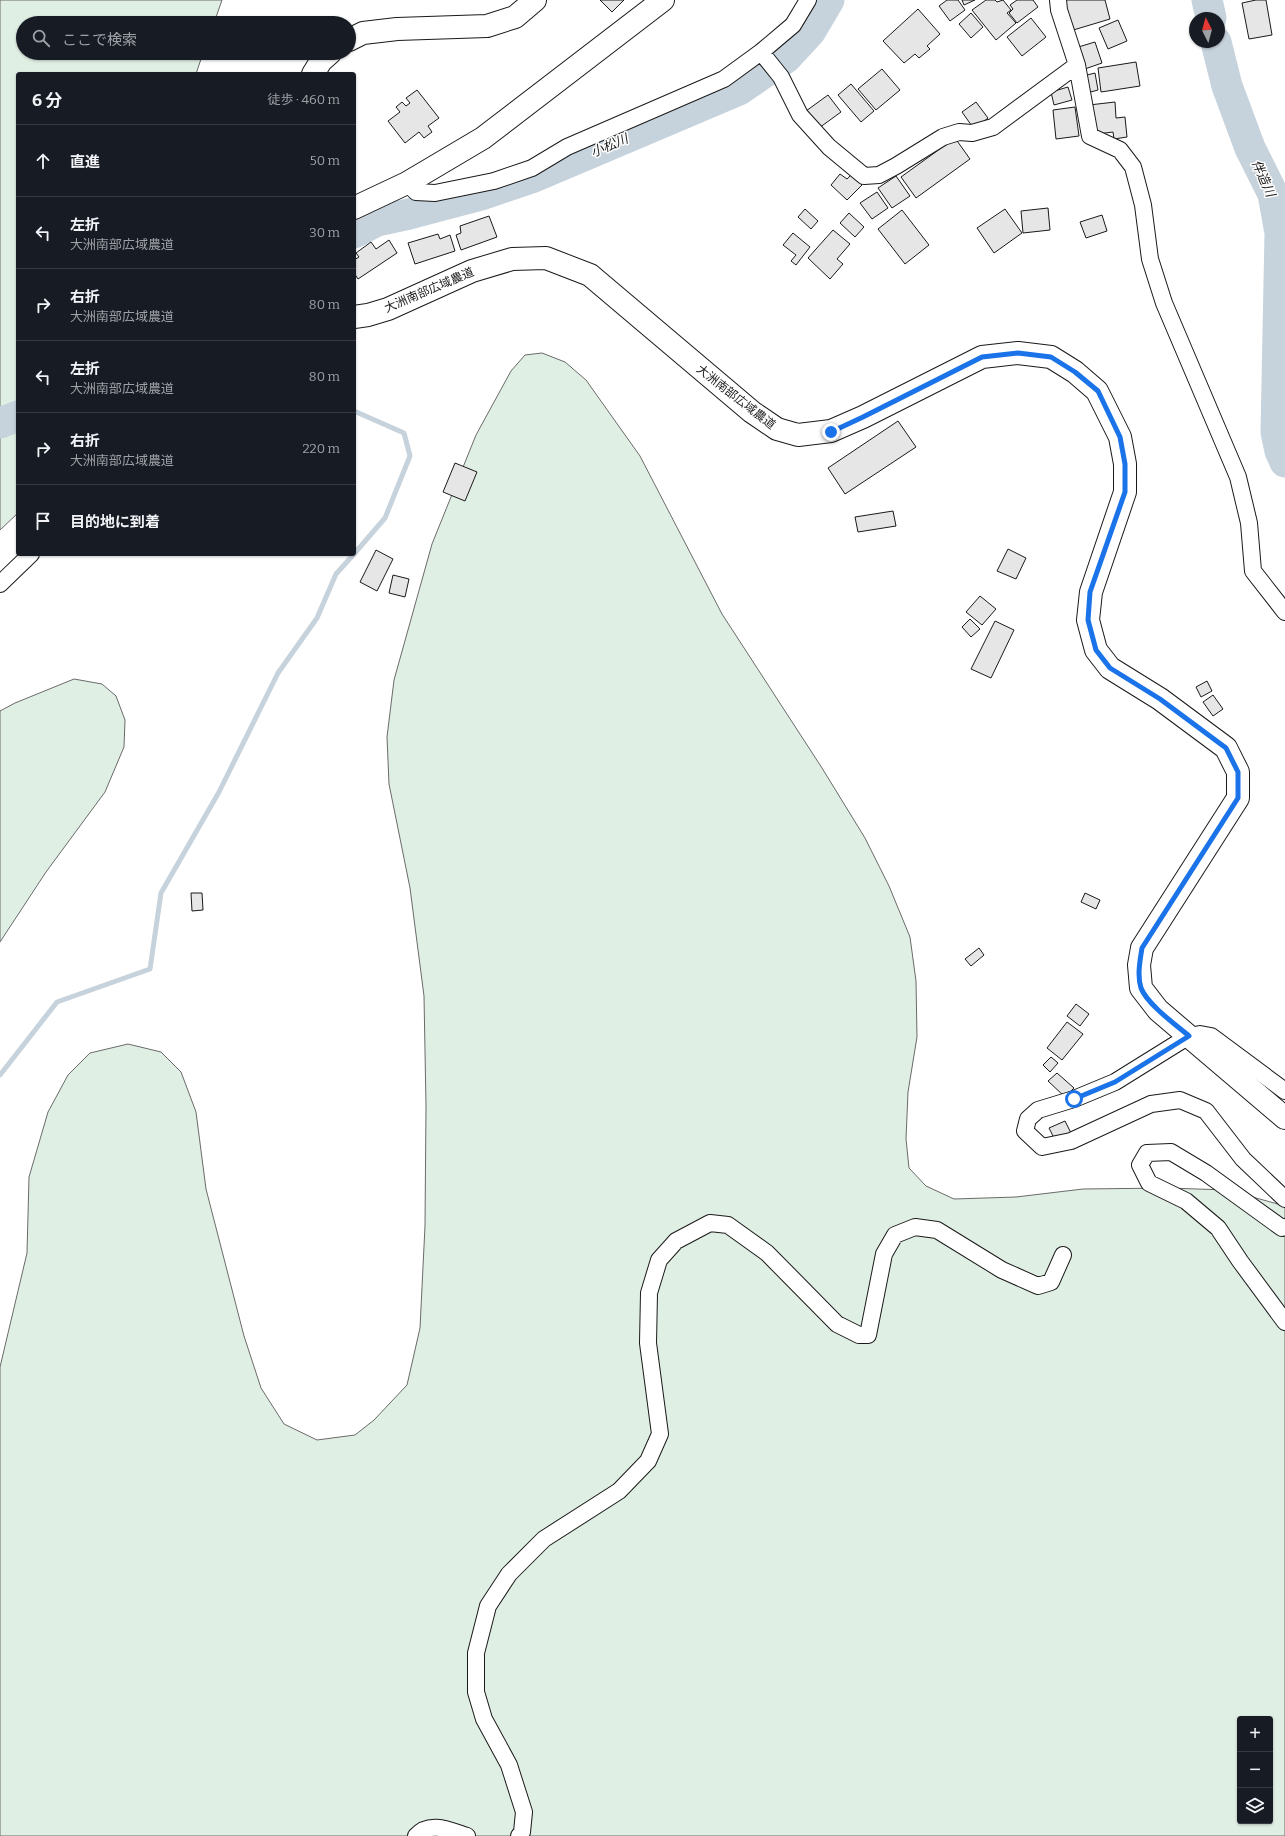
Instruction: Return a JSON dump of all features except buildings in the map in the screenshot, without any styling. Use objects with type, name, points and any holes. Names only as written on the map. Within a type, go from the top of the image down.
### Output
[{"type":"street","points":[[356,36],[363,33],[397,29],[487,26],[515,16],[535,0]]},
{"type":"street","points":[[356,207],[407,183],[483,138],[663,0]]},
{"type":"street","points":[[407,183],[416,192],[435,193],[494,181],[532,168],[567,147],[724,79],[764,55],[793,25],[808,0]]},
{"type":"street","points":[[1058,0],[1063,24],[1077,65],[1090,136],[1120,150],[1133,167],[1143,206],[1150,259],[1162,296],[1238,477],[1250,523],[1253,572],[1285,612]]},
{"type":"street","points":[[764,55],[781,77],[800,115],[829,147],[864,176],[879,175],[943,137],[958,132],[972,133],[994,127],[1077,65]]},
{"type":"street","points":[[314,72],[322,60]]},
{"type":"street","name":"大洲南部広域農道","points":[[356,316],[368,315],[388,309],[472,271],[512,259],[546,258],[590,275],[752,412],[777,429],[798,435],[831,432],[982,357],[1018,353],[1051,357],[1075,372],[1098,391],[1120,437],[1125,464],[1125,492],[1090,592],[1088,620],[1096,650],[1110,668],[1160,699],[1226,748],[1238,772],[1238,798],[1142,948],[1139,965],[1141,988],[1158,1010],[1285,1118]]},
{"type":"street","points":[[0,584],[29,556]]},
{"type":"street","points":[[1285,1091],[1210,1036],[1200,1034],[1189,1036],[1115,1082],[1074,1099],[1038,1110],[1028,1119],[1025,1131],[1042,1147],[1050,1146],[1071,1141],[1151,1104],[1180,1100],[1206,1112],[1243,1159],[1285,1199]]},
{"type":"street","points":[[1285,1227],[1282,1228],[1206,1173],[1171,1152],[1147,1153],[1140,1165],[1149,1183],[1186,1201],[1218,1228],[1240,1261],[1285,1322]]},
{"type":"street","points":[[519,1836],[522,1832],[524,1812],[509,1765],[484,1719],[476,1692],[476,1653],[488,1606],[509,1574],[544,1539],[619,1492],[648,1461],[660,1434],[648,1342],[649,1293],[659,1260],[676,1241],[710,1223],[728,1225],[767,1253],[837,1324],[859,1335],[868,1335],[884,1254],[895,1235],[915,1227],[937,1230],[1002,1270],[1038,1286],[1051,1282],[1063,1254]]},
{"type":"street","points":[[416,1836],[420,1832],[436,1826],[468,1836]]},
{"type":"green space","points":[[0,0],[222,0],[216,16],[16,16],[16,60],[201,60],[197,72],[16,72],[16,515],[0,530]]},
{"type":"green space","points":[[542,353],[565,362],[586,380],[640,456],[722,614],[822,768],[865,838],[889,886],[910,937],[916,981],[917,1037],[908,1092],[906,1139],[909,1168],[926,1186],[954,1199],[1016,1197],[1083,1189],[1167,1188],[1227,1190],[1285,1206],[1285,1836],[0,1836],[0,1367],[27,1253],[29,1177],[48,1112],[68,1075],[90,1053],[128,1044],[161,1052],[181,1072],[196,1112],[206,1189],[244,1336],[261,1388],[284,1424],[317,1440],[355,1435],[374,1420],[407,1385],[420,1328],[425,1226],[426,1106],[424,996],[410,888],[389,784],[387,737],[394,680],[432,544],[476,435],[511,371],[525,355]]},
{"type":"green space","points":[[74,679],[102,684],[116,696],[125,720],[124,747],[105,792],[46,872],[0,942],[0,711],[15,703]]},
{"type":"waterway","name":"小松川","points":[[356,232],[377,221],[481,195],[534,177],[739,90],[786,58],[810,32],[829,0]]},
{"type":"waterway","name":"伴造川","points":[[1207,0],[1210,12]]},
{"type":"waterway","name":"伴造川","points":[[1218,48],[1227,86],[1250,148],[1273,194],[1280,233],[1276,432],[1280,451],[1285,462]]},
{"type":"waterway","points":[[356,412],[404,433],[410,456],[385,518],[356,552]]},
{"type":"waterway","name":"小松川","points":[[0,423],[16,417]]},
{"type":"waterway","points":[[0,1075],[57,1002],[150,969],[161,893],[219,792],[278,673],[317,618],[336,574],[352,556]]},
{"type":"route","points":[[831,432],[982,357],[1018,353],[1051,357],[1075,372],[1098,391],[1120,437],[1125,464],[1125,492],[1090,592],[1088,620],[1096,650],[1110,668],[1160,699],[1226,748],[1238,772],[1238,798],[1204,848],[1142,948],[1139,965],[1141,988],[1158,1010],[1189,1036],[1115,1082],[1074,1099]]}]
